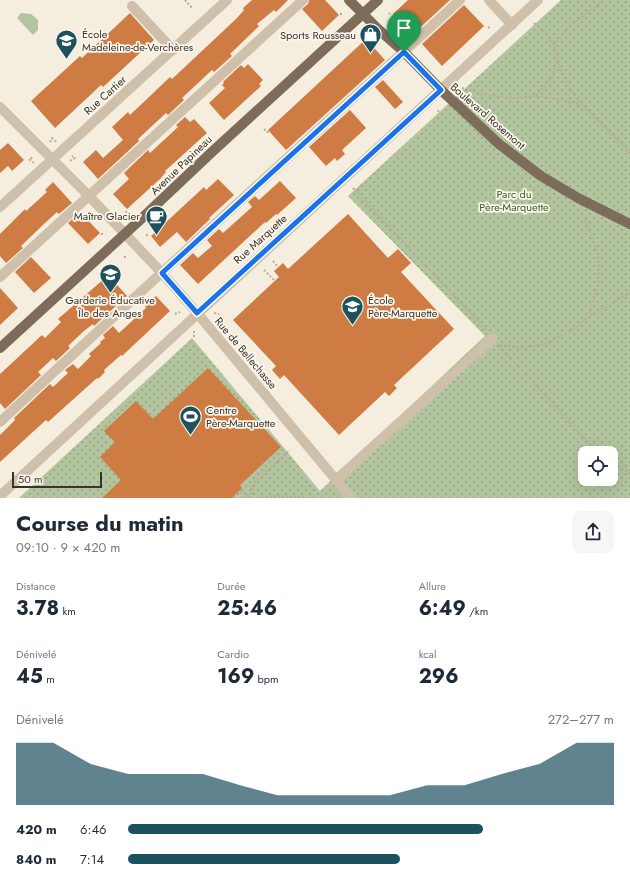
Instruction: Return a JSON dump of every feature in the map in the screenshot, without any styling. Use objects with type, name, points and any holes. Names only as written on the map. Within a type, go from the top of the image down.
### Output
[{"type":"main road","name":"Boulevard Rosemont","points":[[349,0],[404,52],[441,90],[499,144],[541,176],[578,198],[630,224]]},
{"type":"main road","name":"Avenue Papineau","points":[[0,348],[378,0]]},
{"type":"street","points":[[0,277],[303,0]]},
{"type":"street","points":[[0,422],[460,0]]},
{"type":"street","points":[[489,0],[512,25]]},
{"type":"street","name":"Rue Marquette","points":[[0,496],[538,0]]},
{"type":"street","name":"Rue Cartier","points":[[0,207],[173,50],[221,2]]},
{"type":"street","points":[[132,6],[173,50]]},
{"type":"street","name":"Rue de Bellechasse","points":[[0,108],[89,196],[162,273],[197,313],[350,498]]},
{"type":"street","points":[[336,480],[496,341]]},
{"type":"path","points":[[185,0],[192,8]]},
{"type":"path","points":[[554,45],[571,25],[604,0]]},
{"type":"path","points":[[534,23],[544,31],[554,45],[557,60],[568,84],[582,105],[630,154]]},
{"type":"path","points":[[536,96],[552,77],[557,60]]},
{"type":"path","points":[[462,88],[482,94],[501,97],[519,98],[536,96],[559,99],[582,105]]},
{"type":"path","points":[[264,129],[267,132],[268,131]]},
{"type":"path","points":[[50,142],[52,138],[59,144]]},
{"type":"path","points":[[37,155],[29,159],[37,165]]},
{"type":"path","points":[[353,188],[592,446]]},
{"type":"path","points":[[585,220],[596,248],[600,268],[596,293],[588,317]]},
{"type":"path","points":[[273,261],[278,267]]},
{"type":"path","points":[[264,270],[275,281]]},
{"type":"path","points":[[496,341],[522,348],[547,344],[571,331],[588,317],[630,293]]},
{"type":"path","points":[[175,314],[180,312]]},
{"type":"path","points":[[240,491],[250,498],[253,484],[290,450]]},
{"type":"path","points":[[618,467],[630,473]]},
{"type":"path","points":[[258,498],[278,496],[312,498]]},
{"type":"green space","name":"Parc du Père-Marquette","points":[[561,0],[630,0],[630,498],[19,498],[192,338],[320,491],[485,336],[348,196]]},
{"type":"green space","points":[[21,13],[31,14],[38,20],[38,30],[33,35],[17,18]]},
{"type":"building","points":[[252,0],[288,0],[276,12],[274,10],[257,24],[259,26],[230,54],[232,56],[214,72],[212,70],[182,98],[184,100],[168,115],[166,113],[138,139],[139,141],[98,179],[83,162],[96,150],[103,158],[123,140],[112,127],[128,112],[130,115],[170,77],[172,79],[236,19],[244,10],[243,8]]},
{"type":"building","points":[[309,0],[325,0],[339,15],[322,31],[302,9],[308,4]]},
{"type":"building","points":[[408,0],[450,0],[412,35],[393,14]]},
{"type":"building","points":[[464,5],[484,26],[442,66],[422,44]]},
{"type":"building","points":[[130,13],[154,40],[103,87],[101,85],[55,128],[31,101],[80,56],[82,58]]},
{"type":"building","points":[[366,39],[385,60],[286,150],[268,130]]},
{"type":"building","points":[[248,64],[263,80],[259,84],[261,86],[224,120],[209,103],[225,88],[222,85],[224,83],[223,82],[241,65],[244,68]]},
{"type":"building","points":[[383,80],[403,102],[395,109],[375,87]]},
{"type":"building","points":[[350,110],[366,128],[342,150],[345,154],[337,161],[335,158],[326,166],[309,147]]},
{"type":"building","points":[[185,117],[190,122],[194,119],[207,133],[165,171],[166,172],[160,179],[127,209],[113,194],[129,179],[124,173],[148,150],[150,153],[178,127],[176,125]]},
{"type":"building","points":[[8,143],[24,160],[12,171],[8,166],[0,173],[0,150]]},
{"type":"building","points":[[218,179],[234,195],[186,242],[177,232],[160,247],[151,236],[204,187],[206,190]]},
{"type":"building","points":[[280,181],[296,198],[277,215],[276,214],[266,223],[265,222],[198,284],[180,265],[193,253],[198,258],[212,246],[207,240],[219,229],[223,233],[252,207],[248,202],[255,196],[259,200]]},
{"type":"building","points":[[53,182],[72,203],[59,214],[57,212],[21,246],[23,248],[6,263],[0,256],[0,234],[25,209],[26,211],[47,192],[45,190]]},
{"type":"building","points":[[80,212],[100,233],[88,244],[68,223]]},
{"type":"building","name":"École Père-Marquette","points":[[348,214],[388,258],[398,249],[411,263],[401,272],[454,329],[394,385],[397,388],[389,396],[385,392],[339,435],[284,375],[280,379],[272,370],[276,366],[233,320],[279,277],[274,271],[283,263],[288,269]]},
{"type":"building","points":[[31,257],[51,278],[34,293],[15,272]]},
{"type":"building","points":[[105,278],[111,278],[127,296],[94,326],[93,324],[84,331],[68,346],[70,348],[56,361],[53,358],[38,372],[41,375],[5,409],[0,403],[0,374],[42,335],[45,338],[61,322],[58,319]]},
{"type":"building","points":[[0,288],[18,308],[0,325]]},
{"type":"building","points":[[156,296],[170,311],[122,356],[121,355],[104,370],[105,372],[98,379],[97,378],[48,422],[46,420],[0,462],[0,435],[15,420],[14,418],[50,384],[53,387],[68,373],[65,370],[73,364],[78,369],[91,356],[89,354],[105,338],[103,335],[113,326],[119,333],[146,308],[145,306]]},
{"type":"building","name":"Centre Père-Marquette","points":[[208,368],[281,447],[240,485],[242,488],[232,498],[102,498],[121,480],[100,457],[115,442],[104,431],[136,401],[153,419]]},
{"type":"place","name":"Sports Rousseau","points":[[371,54]]},
{"type":"place","name":"École Madeleine-de-Verchères","points":[[66,60]]},
{"type":"place","name":"Maître Glacier","points":[[156,236]]},
{"type":"place","name":"Garderie Éducative Île des Anges","points":[[110,294]]},
{"type":"place","name":"École Père-Marquette","points":[[353,326]]},
{"type":"place","name":"Centre Père-Marquette","points":[[190,436]]},
{"type":"route","points":[[404,52],[441,90],[197,313],[162,273],[404,52]]}]
